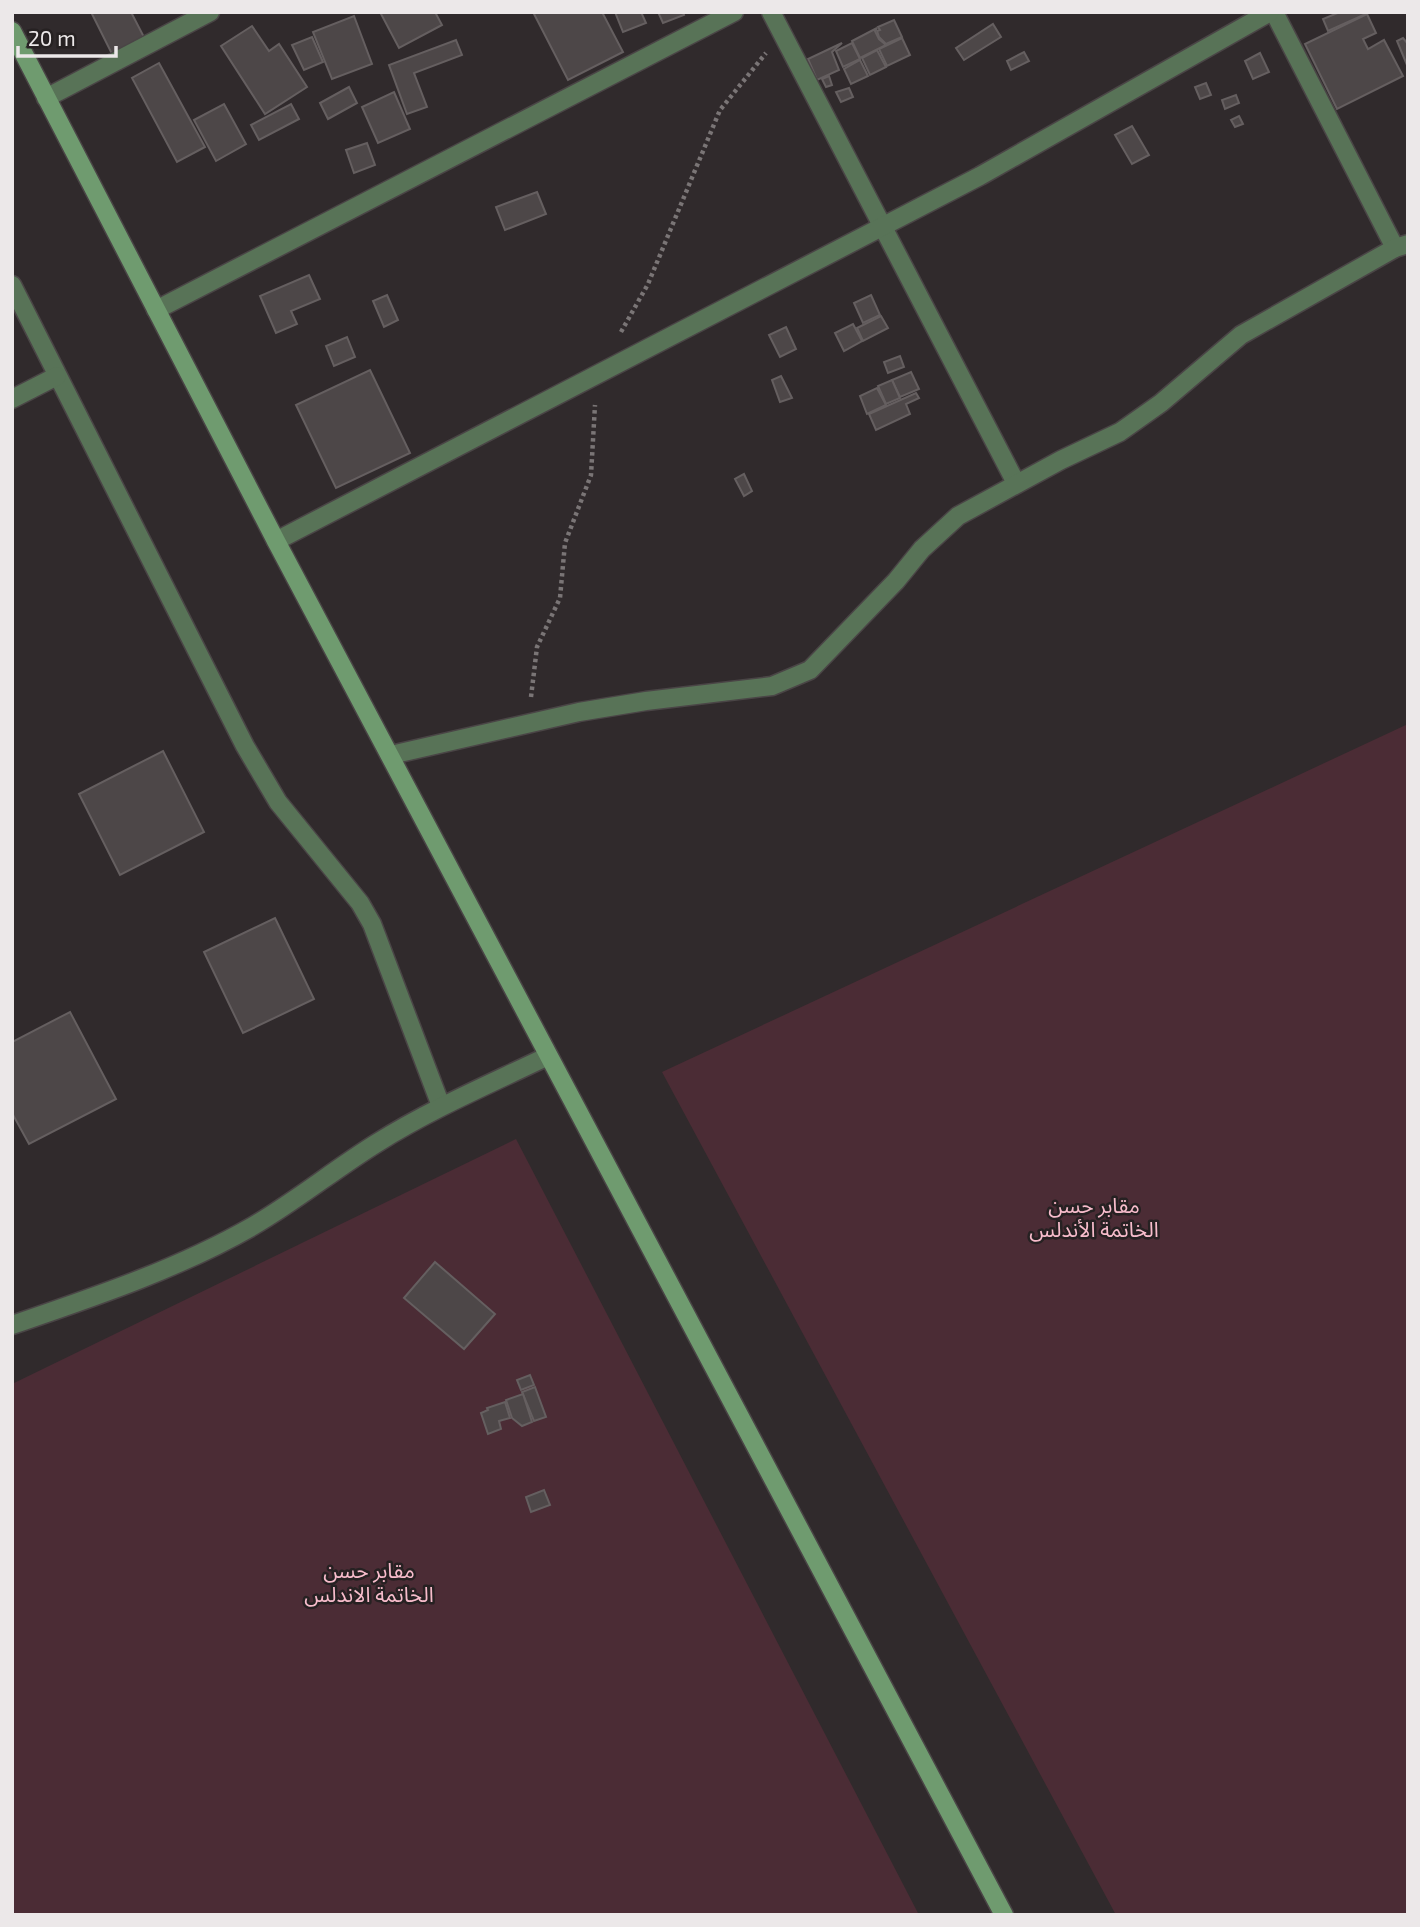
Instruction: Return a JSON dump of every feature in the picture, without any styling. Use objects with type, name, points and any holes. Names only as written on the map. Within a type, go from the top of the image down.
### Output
[{"type":"street","points":[[46,98],[210,12]]},
{"type":"street","points":[[156,310],[734,12]]},
{"type":"street","points":[[771,12],[1016,483]]},
{"type":"street","points":[[276,541],[884,227],[1272,12],[1401,246],[1241,335],[1161,403],[1120,432],[1016,483],[958,516],[922,550],[896,581],[810,670],[772,686],[579,712],[391,755]]},
{"type":"street","points":[[12,31],[276,541],[1004,1915]]},
{"type":"street","points":[[12,285],[244,746],[278,802],[360,903],[372,924],[441,1107]]},
{"type":"street","points":[[12,399],[57,376]]},
{"type":"street","points":[[12,1325],[89,1299],[172,1266],[253,1226],[377,1143],[441,1107],[548,1056]]},
{"type":"green space","name":"مقابر حسن الخاتمة الأندلس","points":[[1408,724],[1408,1915],[1116,1915],[662,1072]]},
{"type":"green space","name":"مقابر حسن الخاتمة الاندلس","points":[[516,1139],[919,1915],[12,1915],[12,1384]]},
{"type":"building","points":[[91,12],[131,12],[146,41],[114,58]]},
{"type":"building","points":[[380,12],[435,12],[442,25],[399,48]]},
{"type":"building","points":[[533,12],[602,12],[623,52],[568,80]]},
{"type":"building","points":[[615,12],[641,12],[646,23],[623,32]]},
{"type":"building","points":[[658,12],[683,12],[684,15],[663,23]]},
{"type":"building","points":[[1340,12],[1368,13],[1328,31],[1323,19]]},
{"type":"building","points":[[1367,14],[1376,33],[1363,39],[1368,49],[1384,40],[1403,76],[1337,109],[1305,44]]},
{"type":"building","points":[[354,16],[372,64],[332,79],[313,32]]},
{"type":"building","points":[[894,20],[902,37],[886,44],[879,37],[878,27]]},
{"type":"building","points":[[993,24],[1001,37],[964,60],[956,48]]},
{"type":"building","points":[[252,26],[269,51],[279,44],[307,87],[265,114],[221,46]]},
{"type":"building","points":[[877,28],[875,31],[879,39],[886,45],[860,58],[852,41]]},
{"type":"building","points":[[312,37],[323,62],[304,70],[292,45]]},
{"type":"building","points":[[902,38],[910,55],[887,66],[879,49]]},
{"type":"building","points":[[1403,38],[1408,44],[1407,65],[1397,41]]},
{"type":"building","points":[[456,40],[462,55],[414,73],[427,107],[407,114],[389,65]]},
{"type":"building","points":[[842,43],[832,52],[839,70],[817,80],[808,59]]},
{"type":"building","points":[[852,43],[860,59],[843,67],[836,51]]},
{"type":"building","points":[[877,50],[886,67],[870,75],[862,58]]},
{"type":"building","points":[[1024,52],[1029,61],[1011,70],[1007,61]]},
{"type":"building","points":[[1260,53],[1269,72],[1253,79],[1245,61]]},
{"type":"building","points":[[860,60],[868,76],[851,84],[844,69]]},
{"type":"building","points":[[159,63],[205,147],[177,162],[132,78]]},
{"type":"building","points":[[829,76],[832,85],[826,87],[822,79]]},
{"type":"building","points":[[1206,83],[1211,95],[1200,99],[1195,87]]},
{"type":"building","points":[[349,87],[357,103],[328,119],[320,103]]},
{"type":"building","points":[[849,88],[853,97],[841,102],[836,92]]},
{"type":"building","points":[[394,92],[410,129],[378,143],[362,107]]},
{"type":"building","points":[[1236,95],[1239,103],[1225,109],[1222,100]]},
{"type":"building","points":[[224,104],[246,144],[216,161],[194,120]]},
{"type":"building","points":[[291,104],[299,119],[259,140],[251,125]]},
{"type":"building","points":[[1239,116],[1243,124],[1235,127],[1231,120]]},
{"type":"building","points":[[1132,126],[1149,155],[1132,164],[1115,135]]},
{"type":"building","points":[[367,143],[375,165],[354,173],[346,150]]},
{"type":"building","points":[[537,192],[546,214],[505,230],[496,207]]},
{"type":"building","points":[[309,275],[320,299],[291,311],[297,324],[276,333],[260,296]]},
{"type":"building","points":[[387,295],[398,320],[384,327],[373,301]]},
{"type":"building","points":[[871,295],[880,315],[863,323],[854,303]]},
{"type":"building","points":[[881,316],[888,328],[863,341],[857,328]]},
{"type":"building","points":[[853,324],[862,341],[844,351],[835,333]]},
{"type":"building","points":[[786,327],[796,349],[780,357],[769,335]]},
{"type":"building","points":[[347,337],[355,357],[334,366],[326,346]]},
{"type":"building","points":[[900,356],[904,367],[888,373],[884,362]]},
{"type":"building","points":[[370,370],[410,453],[336,488],[296,405]]},
{"type":"building","points":[[911,372],[919,389],[900,397],[892,380]]},
{"type":"building","points":[[781,376],[792,398],[780,402],[772,380]]},
{"type":"building","points":[[892,380],[900,398],[886,404],[878,386]]},
{"type":"building","points":[[877,388],[886,405],[867,414],[860,396]]},
{"type":"building","points":[[916,393],[919,398],[906,404],[910,414],[876,430],[869,414]]},
{"type":"building","points":[[744,474],[752,491],[744,496],[735,479]]},
{"type":"building","points":[[163,751],[204,832],[120,875],[79,794]]},
{"type":"building","points":[[275,918],[314,999],[243,1033],[204,952]]},
{"type":"building","points":[[70,1012],[116,1099],[29,1144],[12,1113],[12,1042]]},
{"type":"building","points":[[435,1262],[495,1314],[464,1349],[404,1298]]},
{"type":"building","points":[[530,1375],[534,1385],[521,1390],[517,1380]]},
{"type":"building","points":[[535,1387],[546,1417],[534,1421],[522,1392]]},
{"type":"building","points":[[523,1394],[532,1422],[522,1426],[512,1418],[506,1400]]},
{"type":"building","points":[[505,1402],[510,1418],[499,1421],[501,1429],[488,1434],[481,1413]]},
{"type":"building","points":[[544,1490],[550,1505],[531,1512],[526,1497]]}]
